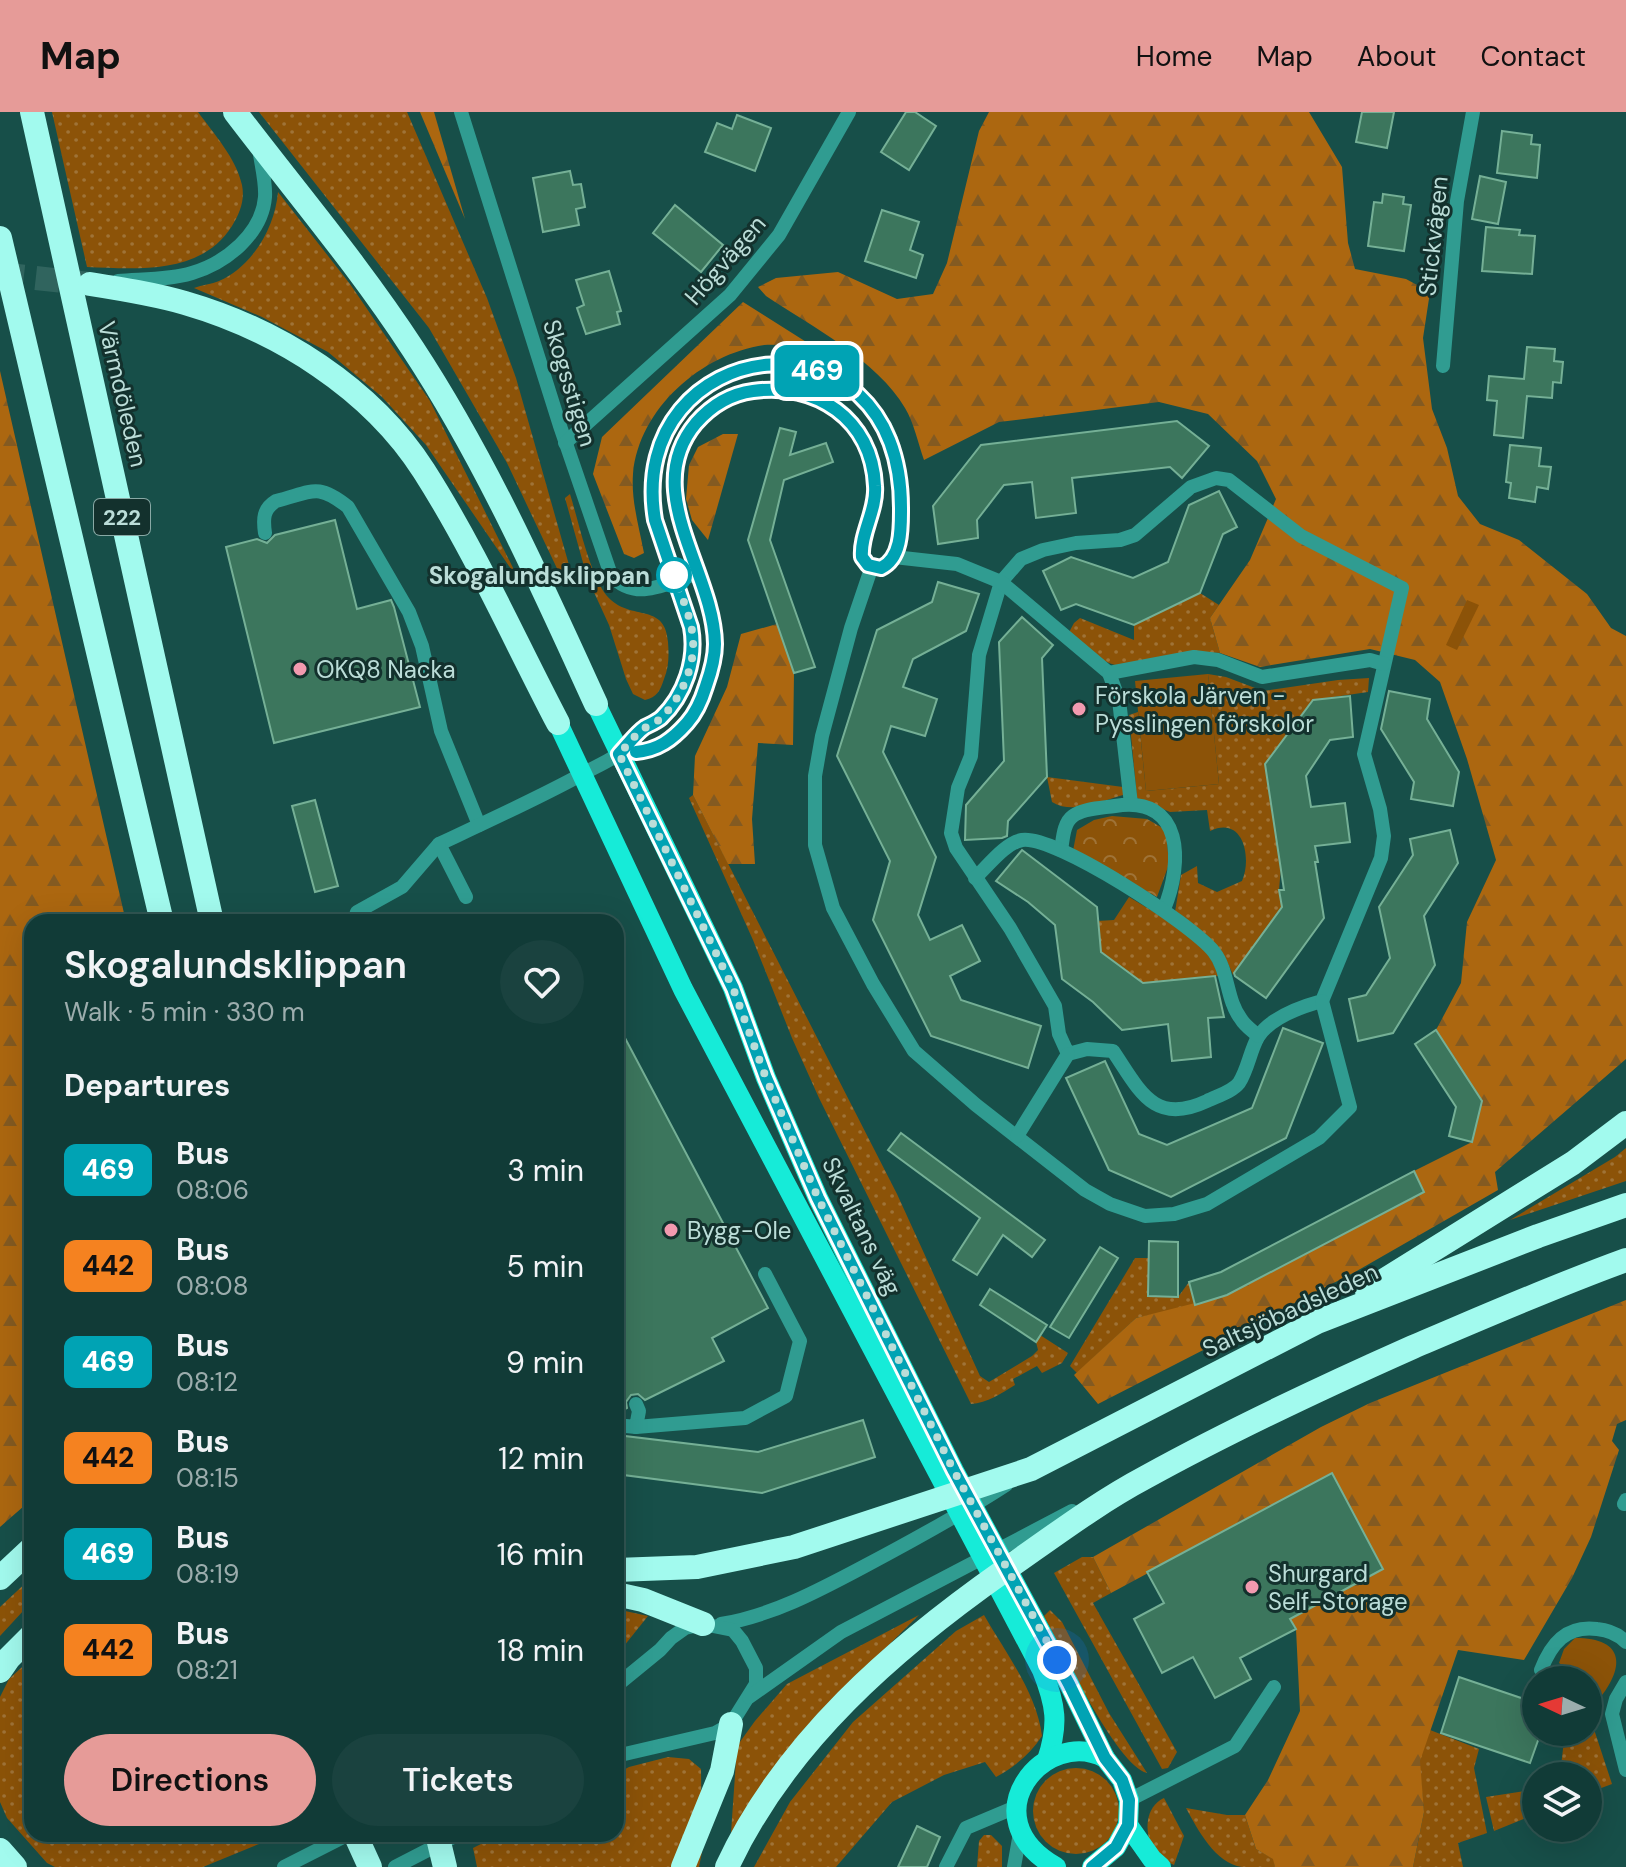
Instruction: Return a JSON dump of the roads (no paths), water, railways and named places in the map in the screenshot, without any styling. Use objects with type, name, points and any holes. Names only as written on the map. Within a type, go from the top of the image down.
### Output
[{"type":"highway","name":"Värmdöleden","points":[[32,112],[210,914]]},
{"type":"highway","points":[[235,112],[365,278],[414,349],[452,412],[533,567],[596,704]]},
{"type":"highway","name":"222","points":[[0,238],[160,914]]},
{"type":"highway","points":[[90,284],[185,303],[262,332],[305,356],[367,405],[423,470],[558,723]]},
{"type":"highway","points":[[115,721],[145,914]]},
{"type":"highway","points":[[1317,1322],[1573,1163],[1626,1123]]},
{"type":"highway","name":"Saltsjöbadsleden","points":[[624,1570],[697,1567],[794,1547],[1031,1469],[1317,1322],[1626,1205]]},
{"type":"highway","points":[[727,1867],[742,1835],[784,1773],[833,1713],[887,1661],[943,1614],[1071,1518],[1145,1477],[1341,1379],[1556,1285],[1626,1260]]},
{"type":"highway","points":[[0,1578],[24,1556]]},
{"type":"highway","points":[[624,1596],[710,1625]]},
{"type":"highway","points":[[0,1671],[24,1643]]},
{"type":"highway","points":[[683,1867],[722,1771],[731,1724]]},
{"type":"highway","points":[[356,1842],[370,1867]]},
{"type":"highway","points":[[376,1842],[382,1867]]},
{"type":"highway","points":[[439,1842],[445,1867]]},
{"type":"highway","points":[[0,1850],[15,1867]]},
{"type":"main road","name":"Skvaltans väg","points":[[596,704],[733,988],[766,1078],[818,1198],[954,1471],[1069,1684],[1105,1758],[1122,1780],[1129,1800]]},
{"type":"main road","name":"Skvaltans väg","points":[[558,723],[683,989],[1042,1670],[1054,1699],[1054,1739],[1047,1760],[1028,1778],[1016,1807]]},
{"type":"main road","points":[[1047,1760],[1089,1751],[1105,1758]]},
{"type":"main road","points":[[1092,1867],[1116,1847],[1128,1825],[1129,1800]]},
{"type":"main road","points":[[1016,1807],[1020,1833],[1038,1856],[1056,1867]]},
{"type":"main road","points":[[1128,1825],[1161,1867]]},
{"type":"street","name":"Skogsstigen","points":[[461,112],[565,443],[611,575],[619,584],[637,591],[698,573]]},
{"type":"street","name":"Högvägen","points":[[565,443],[730,295],[779,235],[849,112]]},
{"type":"street","name":"Stickvägen","points":[[1443,366],[1457,201],[1473,112]]},
{"type":"street","points":[[90,284],[191,274],[232,253],[250,235],[261,216],[265,197],[258,143]]},
{"type":"street","points":[[356,914],[402,887],[439,844],[619,754],[643,729],[659,720],[671,706],[688,673],[694,642],[653,504],[652,487],[661,446],[681,410],[705,385],[748,366],[794,365],[827,374],[859,395],[886,428],[895,452],[901,533],[894,557],[886,566],[872,566],[865,562],[861,552],[876,486],[862,437],[847,418],[827,402],[810,394],[770,390],[734,395],[706,412],[683,442],[675,467],[674,486],[677,507],[711,619],[715,644],[712,669],[692,717],[664,744],[653,751],[619,754]]},
{"type":"street","points":[[872,566],[851,628],[822,736],[815,776],[815,845],[833,908],[873,984],[914,1051],[976,1105],[1085,1190],[1110,1204],[1145,1216],[1174,1214],[1207,1204],[1319,1138],[1350,1107],[1322,1001],[1381,858],[1384,836],[1380,809],[1364,754],[1402,588],[1301,536],[1229,480],[1216,478],[1191,487],[1135,535],[1120,540],[1076,543],[1043,550],[1021,559],[1001,582],[979,655],[971,756],[958,788],[951,833],[956,848],[1010,928],[1055,1006],[1059,1034],[1068,1054]]},
{"type":"street","points":[[265,533],[264,517],[276,501],[322,490],[348,507],[409,612],[422,646],[441,731],[479,825]]},
{"type":"street","points":[[894,557],[957,564],[1001,582],[1109,673],[1119,700],[1131,804]]},
{"type":"street","points":[[1109,673],[1194,657],[1218,660],[1262,677],[1370,660],[1384,664]]},
{"type":"street","points":[[1061,850],[1066,824],[1073,816],[1089,810],[1131,804],[1145,806],[1158,813],[1172,832],[1175,864],[1164,909]]},
{"type":"street","points":[[975,878],[1013,842],[1043,842],[1061,850],[1164,909],[1202,937],[1217,956],[1240,1018],[1258,1036]]},
{"type":"street","points":[[439,844],[466,897]]},
{"type":"street","points":[[1017,1136],[1068,1054],[1087,1049],[1113,1051],[1156,1107],[1181,1111],[1234,1088],[1241,1080],[1258,1036],[1281,1017],[1322,1001]]},
{"type":"street","points":[[624,1426],[745,1418],[786,1396],[800,1341],[765,1274]]},
{"type":"street","points":[[636,1404],[639,1411],[636,1427]]},
{"type":"street","points":[[624,1680],[685,1628],[734,1622],[812,1594],[946,1524],[1031,1469]]},
{"type":"street","points":[[749,1697],[841,1632],[964,1567],[1071,1518]]},
{"type":"street","points":[[624,1754],[715,1733],[731,1724],[749,1697],[756,1684],[756,1668],[742,1641],[733,1630],[710,1625]]},
{"type":"street","points":[[1543,1666],[1547,1655],[1568,1631],[1602,1629],[1620,1636],[1626,1642]]},
{"type":"street","points":[[1626,1682],[1613,1704],[1612,1714],[1626,1770]]},
{"type":"street","points":[[1129,1800],[1235,1746],[1274,1687]]},
{"type":"street","points":[[946,1867],[966,1828],[1016,1807]]},
{"type":"street","points":[[1014,1867],[1020,1833]]},
{"type":"street","points":[[284,1867],[336,1842]]},
{"type":"street","points":[[395,1867],[443,1842]]},
{"type":"tunnel","points":[[0,274],[89,284]]},
{"type":"place","name":"Skogalundsklippan","points":[[674,575]]},
{"type":"place","name":"OKQ8 Nacka","points":[[300,669]]},
{"type":"place","name":"Förskola Järven - Pysslingen förskolor","points":[[1079,709]]},
{"type":"place","name":"Bygg-Ole","points":[[671,1230]]},
{"type":"place","name":"Shurgard Self-Storage","points":[[1252,1587]]}]
